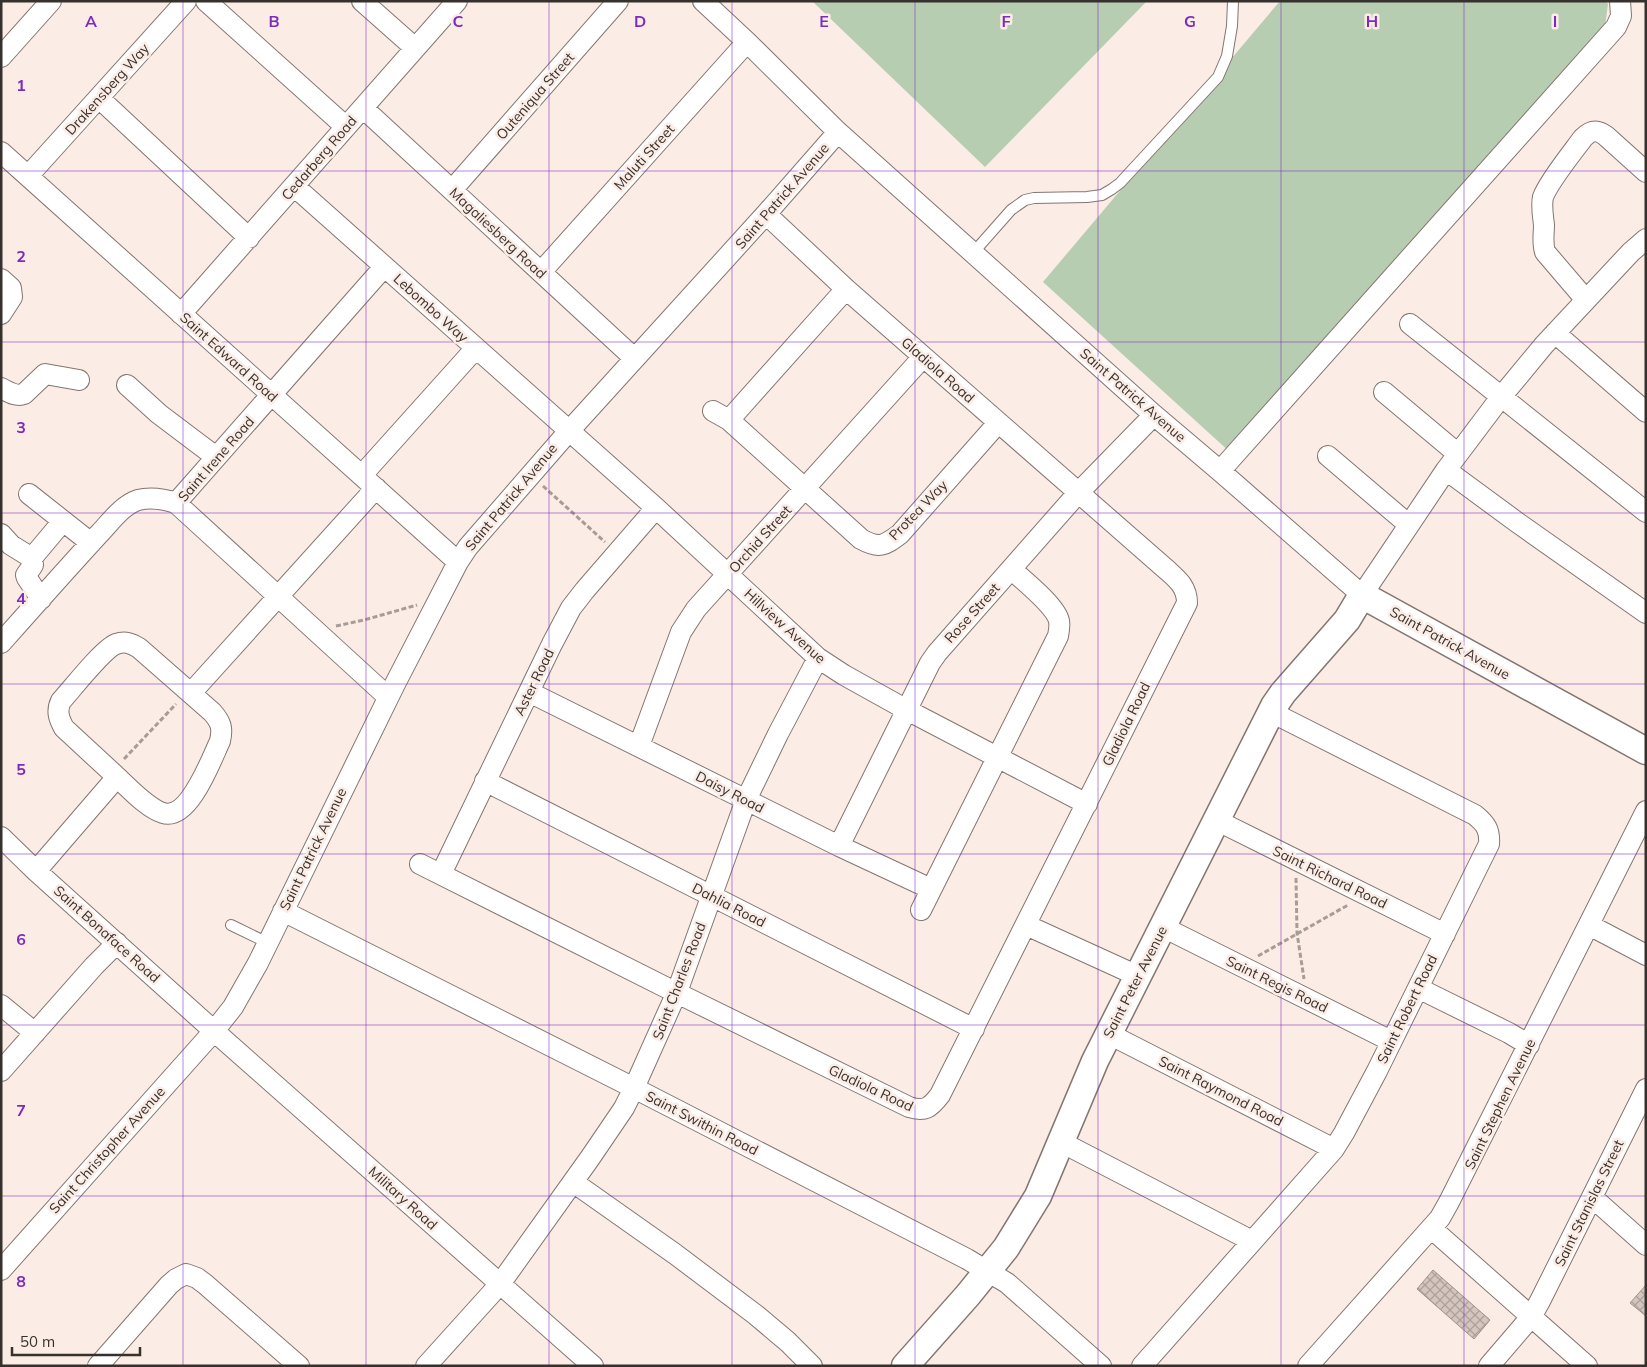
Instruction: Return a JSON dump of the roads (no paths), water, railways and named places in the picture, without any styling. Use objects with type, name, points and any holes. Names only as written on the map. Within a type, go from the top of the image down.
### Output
[{"type":"street","points":[[1,57],[51,1]]},
{"type":"street","name":"Drakensberg Way","points":[[28,176],[186,1]]},
{"type":"street","points":[[206,1],[346,128]]},
{"type":"street","points":[[362,1],[415,48]]},
{"type":"street","name":"Cedarberg Road","points":[[181,314],[457,1]]},
{"type":"street","name":"Outeniqua Street","points":[[452,190],[618,1]]},
{"type":"street","points":[[703,1],[838,132]]},
{"type":"street","points":[[1220,471],[1616,27],[1621,16],[1620,1]]},
{"type":"street","name":"Maluti Street","points":[[541,272],[747,42]]},
{"type":"street","points":[[99,98],[249,238]]},
{"type":"street","name":"Magaliesberg Road","points":[[363,108],[634,358]]},
{"type":"street","points":[[1586,300],[1546,252],[1543,243],[1542,206],[1544,194],[1583,138],[1595,130],[1600,131],[1646,172]]},
{"type":"street","name":"Saint Patrick Avenue","points":[[214,1031],[233,1007],[268,943],[388,697],[458,562],[484,527],[530,474],[838,132],[1154,415],[1362,595],[1646,750]]},
{"type":"street","name":"Saint Edward Road","points":[[1,152],[458,562]]},
{"type":"street","name":"Lebombo Way","points":[[294,186],[569,430]]},
{"type":"street","name":"Gladiola Road","points":[[677,993],[900,1103],[918,1110],[927,1109],[940,1095],[974,1029],[1187,603],[1184,587],[1167,570],[846,289],[766,214]]},
{"type":"street","points":[[1362,595],[1446,470],[1502,397],[1555,333],[1631,252],[1644,244]]},
{"type":"street","name":"Saint Irene Road","points":[[384,267],[176,503],[388,697]]},
{"type":"street","points":[[1,279],[11,288],[12,297],[1,314]]},
{"type":"street","points":[[804,489],[721,416],[846,289]]},
{"type":"street","points":[[1410,324],[1646,512]]},
{"type":"street","points":[[1555,333],[1646,412]]},
{"type":"street","points":[[191,693],[278,596],[476,348]]},
{"type":"street","name":"Orchid Street","points":[[639,746],[681,632],[696,609],[923,357]]},
{"type":"street","points":[[1,388],[16,395],[21,395],[45,374],[79,380]]},
{"type":"street","points":[[127,385],[159,414],[216,457]]},
{"type":"street","points":[[1384,392],[1458,454]]},
{"type":"street","name":"Rose Street","points":[[839,846],[930,663],[937,653],[1078,494],[1154,415]]},
{"type":"street","name":"Protea Way","points":[[804,489],[862,539],[872,545],[881,546],[900,534],[998,423]]},
{"type":"street","name":"Hillview Avenue","points":[[569,430],[729,574],[818,658],[844,675],[907,710],[1087,804]]},
{"type":"street","points":[[1328,456],[1409,525]]},
{"type":"street","points":[[1446,470],[1646,613]]},
{"type":"street","points":[[29,494],[91,543]]},
{"type":"street","points":[[1,644],[91,543],[128,505],[137,500],[151,498],[176,503]]},
{"type":"street","name":"Aster Road","points":[[441,874],[571,608],[656,508]]},
{"type":"street","points":[[41,598],[26,577],[27,573],[33,565],[32,558],[63,521]]},
{"type":"street","points":[[1,534],[12,545],[32,558]]},
{"type":"street","points":[[921,910],[1058,636],[1059,628],[1056,614],[1051,606],[1012,569]]},
{"type":"street","name":"Saint Peter Avenue","points":[[905,1366],[1006,1248],[1038,1196],[1095,1061],[1271,712],[1283,694],[1347,620],[1362,595]]},
{"type":"street","points":[[125,642],[139,648],[191,693],[218,718],[223,731],[200,782],[186,805],[179,811],[170,814],[154,809],[117,777],[64,728],[60,721],[58,706],[106,651],[115,644],[125,642]]},
{"type":"street","name":"Saint Charles Road","points":[[426,1366],[500,1284],[619,1115],[634,1088],[677,993],[746,800],[818,658]]},
{"type":"street","name":"Daisy Road","points":[[529,692],[839,846],[931,889]]},
{"type":"street","name":"Saint Robert Road","points":[[1142,1366],[1334,1149],[1418,988],[1489,844],[1490,835],[1487,827],[1475,815],[1271,712]]},
{"type":"street","points":[[36,871],[117,777]]},
{"type":"street","name":"Dahlia Road","points":[[485,781],[974,1029]]},
{"type":"street","name":"Saint Stephen Avenue","points":[[1308,1366],[1440,1218],[1459,1185],[1646,812]]},
{"type":"street","name":"Saint Richard Road","points":[[1216,820],[1445,934]]},
{"type":"street","name":"Saint Bonaface Road","points":[[1,837],[36,871],[214,1031]]},
{"type":"street","points":[[420,864],[677,993]]},
{"type":"street","name":"Saint Swithin Road","points":[[283,911],[634,1088],[988,1270],[1007,1283],[1101,1366]]},
{"type":"street","points":[[1026,925],[1138,976]]},
{"type":"street","points":[[1589,925],[1646,954]]},
{"type":"street","name":"Saint Regis Road","points":[[1163,927],[1391,1041]]},
{"type":"street","points":[[1,1071],[94,966],[117,943]]},
{"type":"street","points":[[1418,988],[1509,1033],[1529,1045]]},
{"type":"street","points":[[1,1004],[35,1033]]},
{"type":"street","name":"Saint Christopher Avenue","points":[[1,1270],[214,1031]]},
{"type":"street","name":"Military Road","points":[[214,1031],[593,1366]]},
{"type":"street","name":"Saint Raymond Road","points":[[1109,1034],[1334,1149]]},
{"type":"street","name":"Saint Stanislas Street","points":[[1489,1366],[1531,1317],[1646,1089]]},
{"type":"street","points":[[1060,1142],[1252,1241]]},
{"type":"street","points":[[573,1182],[675,1254],[756,1315],[788,1342],[812,1366]]},
{"type":"street","points":[[1592,1197],[1646,1245]]},
{"type":"street","points":[[1430,1228],[1587,1366]]},
{"type":"street","points":[[104,1364],[169,1285],[186,1274],[197,1278],[205,1284],[299,1366]]},
{"type":"lane","points":[[973,253],[1011,210],[1025,200],[1087,196],[1102,194],[1112,190],[1218,77],[1227,56],[1232,26],[1233,1]]},
{"type":"lane","points":[[232,925],[268,943]]}]
